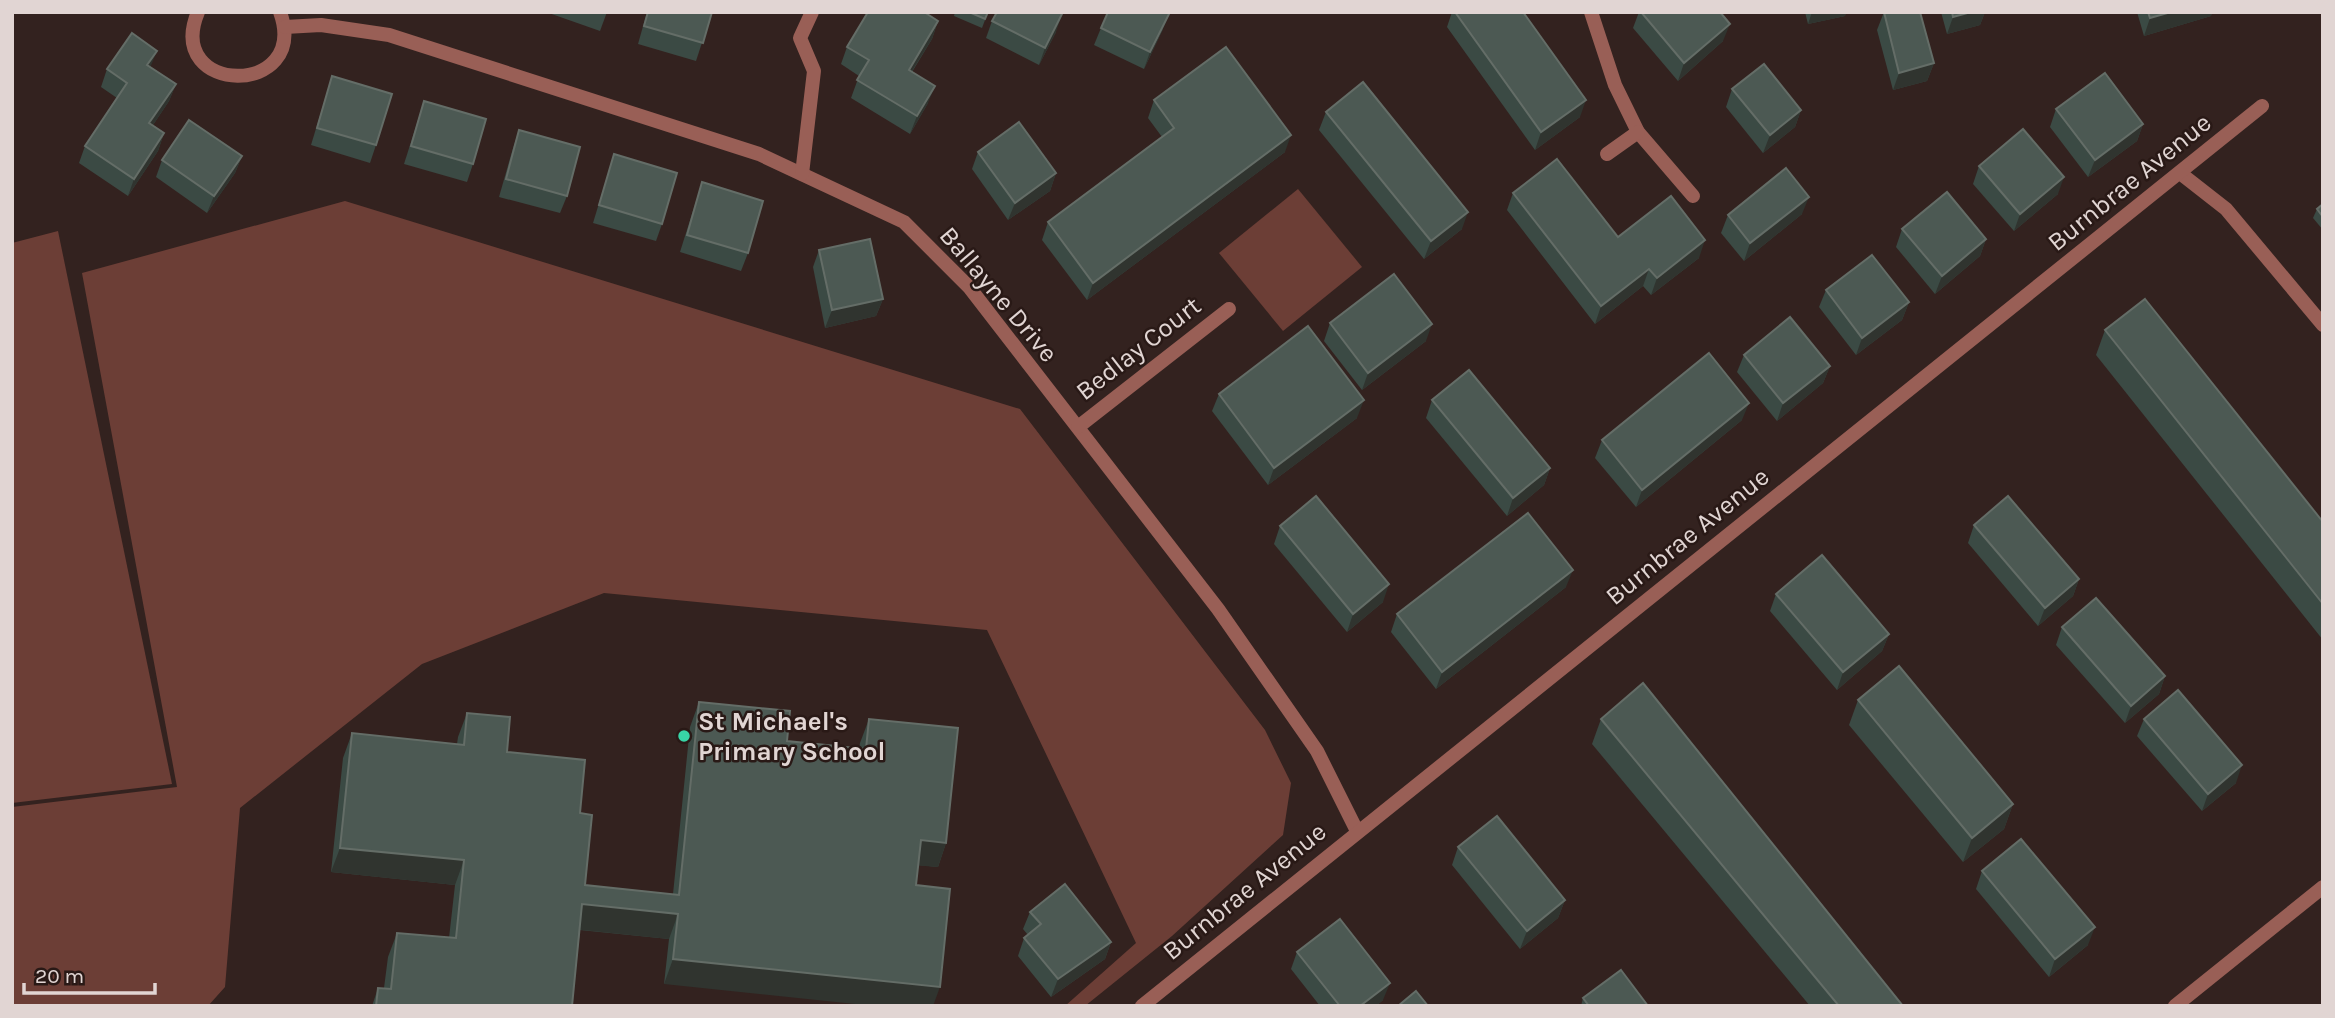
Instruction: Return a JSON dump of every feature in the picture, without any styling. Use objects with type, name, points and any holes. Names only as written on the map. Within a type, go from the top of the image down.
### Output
[{"type":"street","points":[[198,12],[191,29],[199,59],[224,77],[255,76],[279,57],[285,27],[280,12]]},
{"type":"street","points":[[802,173],[814,71],[800,38],[812,12]]},
{"type":"street","points":[[1591,12],[1615,85],[1638,132],[1693,196]]},
{"type":"street","name":"Ballayne Drive","points":[[285,27],[321,25],[389,35],[759,154],[904,222],[969,287],[1218,609],[1317,751],[1357,831]]},
{"type":"street","name":"Burnbrae Avenue","points":[[1142,1006],[2262,106]]},
{"type":"street","points":[[1607,155],[1638,132]]},
{"type":"street","points":[[2180,173],[2226,209],[2323,325]]},
{"type":"street","name":"Bedlay Court","points":[[1078,427],[1229,309]]},
{"type":"street","points":[[2175,1006],[2323,887]]},
{"type":"shaded area","points":[[1298,189],[1362,267],[1283,331],[1219,253]]},
{"type":"shaded area","points":[[345,201],[1020,409],[1265,730],[1291,783],[1283,835],[1172,936],[1085,1006],[1065,1006],[1136,943],[987,630],[604,593],[422,664],[240,808],[225,987],[208,1006],[12,1006],[12,807],[177,787],[82,273]]},
{"type":"shaded area","points":[[58,231],[172,784],[12,803],[12,243]]},
{"type":"building","points":[[648,12],[712,12],[703,43],[644,26]]},
{"type":"building","points":[[868,12],[924,12],[938,21],[909,70],[935,86],[917,116],[857,80],[869,60],[847,47]]},
{"type":"building","points":[[969,12],[988,12],[985,19]]},
{"type":"building","points":[[997,12],[1062,14],[1045,48],[992,21]]},
{"type":"building","points":[[1108,12],[1170,12],[1150,52],[1101,28]]},
{"type":"building","points":[[1455,12],[1523,12],[1586,100],[1541,132]]},
{"type":"building","points":[[1641,12],[1720,12],[1730,24],[1684,63]]},
{"type":"building","points":[[1884,12],[1920,12],[1934,63],[1899,73]]},
{"type":"building","points":[[1952,12],[1971,12],[1953,17]]},
{"type":"building","points":[[2148,12],[2171,12],[2150,18]]},
{"type":"building","points":[[132,33],[157,51],[147,65],[176,84],[149,123],[164,133],[134,179],[85,146],[127,83],[107,69]]},
{"type":"building","points":[[1226,47],[1291,135],[1093,283],[1048,222],[1174,128],[1154,100]]},
{"type":"building","points":[[1764,64],[1801,110],[1770,135],[1732,89]]},
{"type":"building","points":[[2105,73],[2143,124],[2095,160],[2056,109]]},
{"type":"building","points":[[332,76],[392,94],[376,145],[317,128]]},
{"type":"building","points":[[1363,82],[1468,212],[1431,241],[1326,112]]},
{"type":"building","points":[[424,101],[486,119],[473,164],[411,146]]},
{"type":"building","points":[[189,120],[242,156],[214,196],[162,160]]},
{"type":"building","points":[[1019,122],[1056,173],[1015,203],[978,152]]},
{"type":"building","points":[[2023,129],[2064,177],[2020,214],[1979,166]]},
{"type":"building","points":[[519,130],[580,147],[567,196],[506,179]]},
{"type":"building","points":[[614,154],[677,173],[662,224],[599,205]]},
{"type":"building","points":[[1557,159],[1618,237],[1671,196],[1705,240],[1657,278],[1649,269],[1601,306],[1513,193]]},
{"type":"building","points":[[1786,168],[1809,197],[1750,243],[1728,215]]},
{"type":"building","points":[[702,182],[763,201],[748,253],[687,235]]},
{"type":"building","points":[[1947,192],[1986,239],[1942,276],[1902,229]]},
{"type":"building","points":[[2323,204],[2323,217],[2317,209]]},
{"type":"building","points":[[870,239],[883,299],[832,310],[819,250]]},
{"type":"building","points":[[1872,255],[1909,302],[1862,338],[1826,290]]},
{"type":"building","points":[[1394,274],[1432,324],[1368,373],[1330,323]]},
{"type":"building","points":[[2145,299],[2323,522],[2323,604],[2105,330]]},
{"type":"building","points":[[1790,317],[1830,366],[1783,403],[1744,355]]},
{"type":"building","points":[[1308,326],[1364,400],[1274,468],[1219,394]]},
{"type":"building","points":[[1709,353],[1749,403],[1642,490],[1602,440]]},
{"type":"building","points":[[1469,370],[1550,468],[1513,498],[1432,400]]},
{"type":"building","points":[[1316,496],[1389,584],[1353,614],[1280,526]]},
{"type":"building","points":[[2008,496],[2079,579],[2045,608],[1974,525]]},
{"type":"building","points":[[1528,513],[1573,570],[1442,672],[1397,614]]},
{"type":"building","points":[[1822,555],[1889,634],[1843,672],[1776,594]]},
{"type":"building","points":[[2096,598],[2165,676],[2131,706],[2062,627]]},
{"type":"building","points":[[1899,666],[2013,804],[1972,838],[1858,700]]},
{"type":"building","points":[[1643,683],[1903,1006],[1839,1006],[1601,719]]},
{"type":"building","points":[[2178,690],[2242,765],[2208,794],[2144,719]]},
{"type":"building","points":[[699,702],[790,711],[787,741],[866,749],[869,719],[958,728],[946,843],[921,840],[916,885],[950,889],[940,987],[673,959],[678,914],[582,904],[572,1006],[376,1006],[378,988],[391,989],[397,933],[456,938],[464,860],[340,848],[352,733],[464,745],[467,713],[510,717],[507,752],[585,760],[580,813],[592,815],[585,885],[679,895]]},
{"type":"building","points":[[1497,816],[1565,900],[1527,931],[1458,847]]},
{"type":"building","points":[[2021,839],[2095,927],[2055,959],[1982,871]]},
{"type":"building","points":[[1065,884],[1111,942],[1058,979],[1024,938],[1041,924],[1030,912]]},
{"type":"building","points":[[1340,919],[1390,983],[1360,1006],[1340,1006],[1297,952]]},
{"type":"building","points":[[1621,970],[1648,1006],[1589,1006],[1583,998]]},
{"type":"building","points":[[1416,991],[1428,1006],[1398,1006]]},
{"type":"place","name":"St Michael's Primary School","points":[[684,736]]}]
